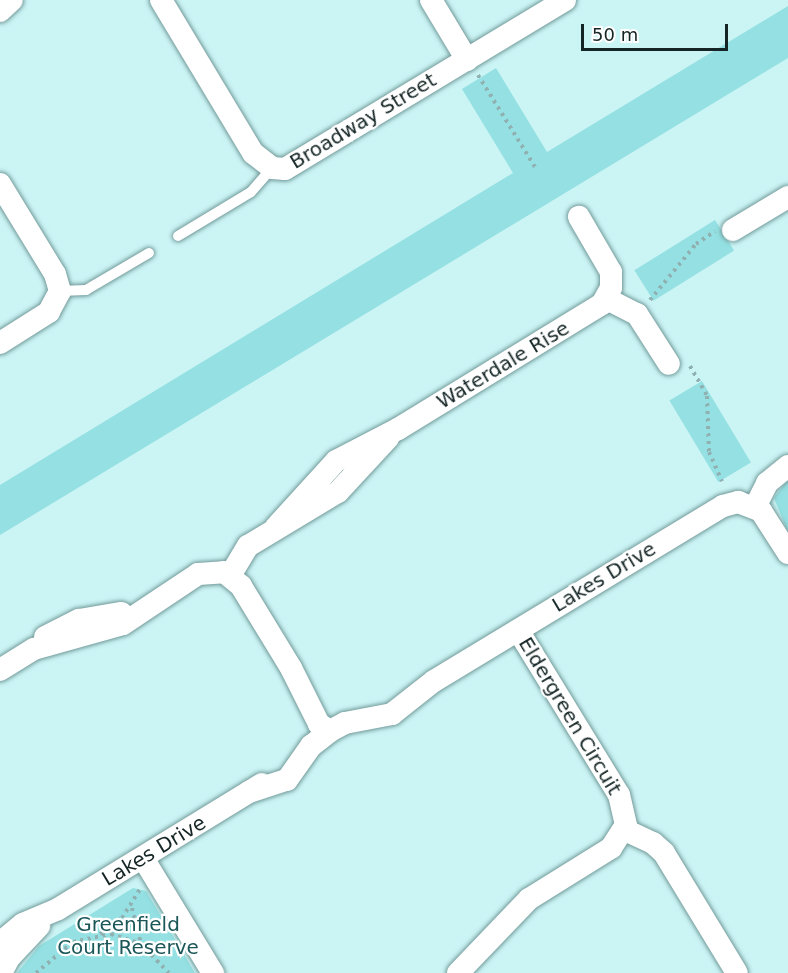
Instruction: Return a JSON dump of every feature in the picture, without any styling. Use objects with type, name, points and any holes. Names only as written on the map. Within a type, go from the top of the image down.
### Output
[{"type":"street","points":[[0,11],[12,0]]},
{"type":"street","name":"Broadway Street","points":[[161,0],[253,153],[272,168],[285,169],[472,67],[565,0]]},
{"type":"street","points":[[431,0],[472,67]]},
{"type":"street","points":[[0,184],[55,274],[60,291],[49,312],[0,343]]},
{"type":"street","points":[[733,230],[788,197]]},
{"type":"street","points":[[579,217],[611,272],[607,299],[637,314],[677,361]]},
{"type":"street","name":"Waterdale Rise","points":[[231,574],[242,552],[276,527],[338,492],[398,429],[607,299]]},
{"type":"street","points":[[788,466],[767,483],[755,507],[788,553]]},
{"type":"street","name":"Lakes Drive","points":[[0,943],[23,924],[58,909],[249,792],[286,780],[326,724],[345,723],[392,714],[411,698],[518,630],[723,506],[738,502],[755,507]]},
{"type":"street","points":[[0,670],[34,649],[109,630],[206,571],[231,574],[326,724]]},
{"type":"street","name":"Eldergreen Circuit","points":[[518,630],[619,795],[626,812],[625,830]]},
{"type":"street","points":[[458,973],[529,899],[611,848],[625,830],[653,843],[664,853],[737,973]]},
{"type":"street","points":[[143,858],[213,973]]},
{"type":"street","name":"Lakes Drive","points":[[0,972],[21,943],[58,909]]},
{"type":"lane","points":[[178,236],[251,192],[272,168]]},
{"type":"lane","points":[[60,291],[86,290],[149,253]]},
{"type":"path","points":[[472,67],[537,170]]},
{"type":"path","points":[[655,309],[649,299],[675,274],[696,244],[723,227],[733,230]]},
{"type":"path","points":[[677,361],[707,396],[709,452],[722,482]]},
{"type":"path","points":[[132,907],[141,944]]},
{"type":"path","points":[[36,973],[62,949],[84,937],[111,934],[141,944],[169,973]]},
{"type":"green space","points":[[788,6],[788,58],[0,535],[0,485],[513,173],[462,89],[496,68],[547,152]]},
{"type":"green space","points":[[715,220],[734,251],[654,301],[634,270]]},
{"type":"green space","points":[[702,381],[751,462],[718,482],[669,401]]},
{"type":"green space","points":[[788,479],[788,532],[774,498]]},
{"type":"green space","name":"Greenfield Court Reserve","points":[[133,888],[146,891],[195,973],[17,973],[39,946]]}]
